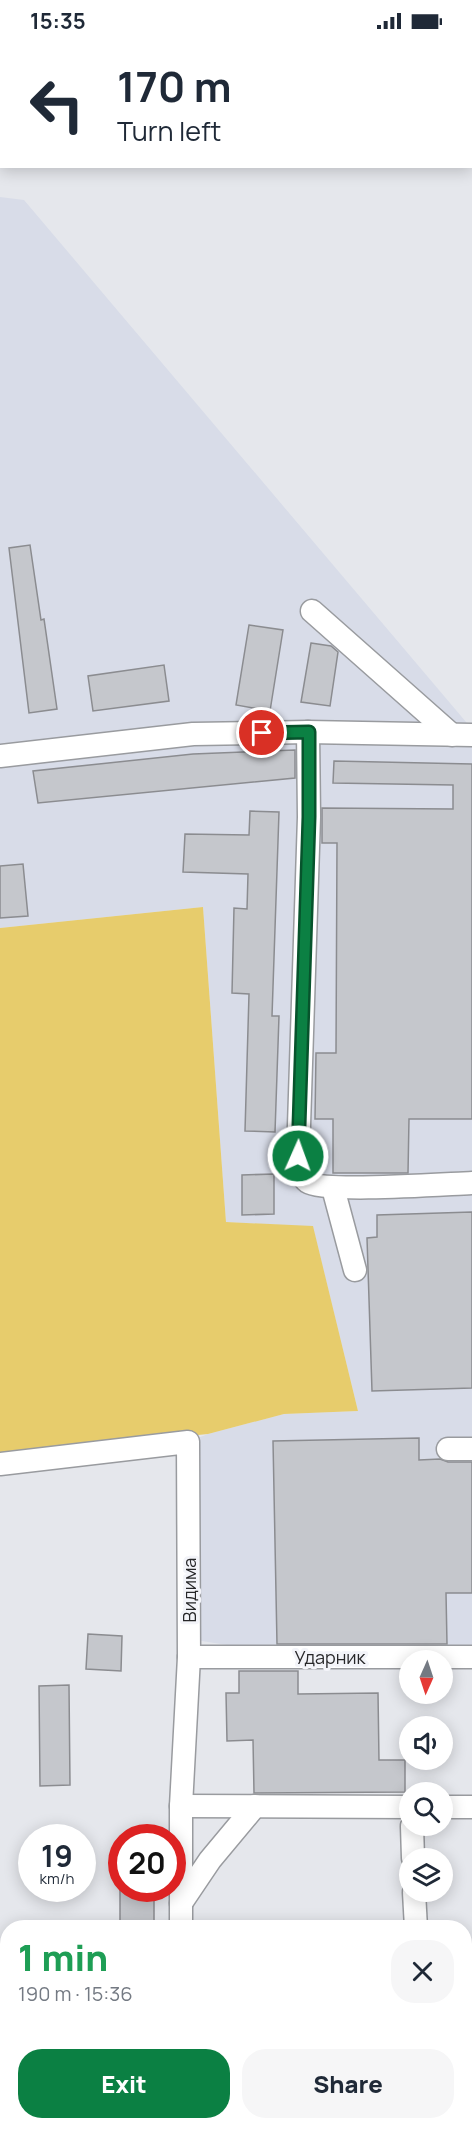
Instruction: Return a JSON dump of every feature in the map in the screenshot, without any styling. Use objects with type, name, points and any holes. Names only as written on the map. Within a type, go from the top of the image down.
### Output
[{"type":"street","points":[[312,611],[462,735]]},
{"type":"street","points":[[0,756],[193,734],[309,732],[462,735]]},
{"type":"street","points":[[309,732],[309,817],[298,1156],[302,1174],[309,1183],[333,1188],[472,1183]]},
{"type":"street","points":[[333,1188],[355,1270]]},
{"type":"street","name":"Видима","points":[[0,1464],[188,1442],[189,1657],[181,1806],[181,1920]]},
{"type":"street","points":[[448,1449],[472,1449]]},
{"type":"street","name":"Ударник","points":[[189,1657],[472,1658]]},
{"type":"street","points":[[181,1806],[399,1808]]},
{"type":"street","points":[[181,1903],[210,1860],[255,1806]]},
{"type":"street","points":[[453,1807],[472,1807]]},
{"type":"street","points":[[415,1902],[416,1920]]},
{"type":"shaded area","points":[[0,197],[24,200],[472,729],[472,1656],[453,1656],[453,1650],[399,1650],[399,1655],[278,1653],[189,1639],[188,1442],[208,1434],[284,1414],[358,1411],[313,1227],[226,1222],[203,907],[0,928]]},
{"type":"shaded area","points":[[203,907],[226,1222],[313,1226],[358,1411],[284,1414],[208,1434],[0,1455],[0,928]]},
{"type":"building","points":[[30,545],[57,709],[29,713],[9,548]]},
{"type":"building","points":[[249,625],[283,630],[270,711],[236,705]]},
{"type":"building","points":[[311,643],[331,646],[338,652],[330,706],[301,702]]},
{"type":"building","points":[[164,665],[169,701],[93,711],[88,676]]},
{"type":"building","points":[[295,750],[295,778],[38,803],[33,771],[193,754]]},
{"type":"building","points":[[334,761],[472,764],[472,1119],[409,1119],[408,1173],[333,1173],[333,1119],[315,1119],[316,1053],[336,1053],[337,843],[322,843],[322,808],[453,809],[453,785],[333,783]]},
{"type":"building","points":[[250,811],[279,812],[272,1016],[279,1016],[275,1132],[245,1131],[249,994],[232,993],[234,908],[247,909],[248,874],[183,872],[185,834],[249,835]]},
{"type":"building","points":[[23,864],[28,916],[0,918],[0,866]]},
{"type":"building","points":[[274,1174],[274,1214],[242,1215],[242,1175]]},
{"type":"building","points":[[472,1212],[472,1388],[372,1391],[367,1238],[377,1237],[377,1215]]},
{"type":"building","points":[[419,1438],[419,1460],[472,1462],[472,1593],[446,1593],[447,1644],[277,1644],[273,1441]]},
{"type":"building","points":[[88,1634],[122,1636],[121,1671],[86,1669]]},
{"type":"building","points":[[239,1671],[298,1671],[298,1694],[378,1693],[379,1760],[399,1760],[399,1770],[405,1770],[405,1782],[399,1782],[399,1792],[254,1793],[253,1740],[227,1741],[226,1693],[239,1693]]},
{"type":"building","points":[[69,1685],[70,1785],[40,1786],[39,1686]]},
{"type":"building","points":[[120,1902],[154,1902],[154,1920],[120,1920]]},
{"type":"route","points":[[262,733],[309,732],[309,817],[298,1156]]}]
